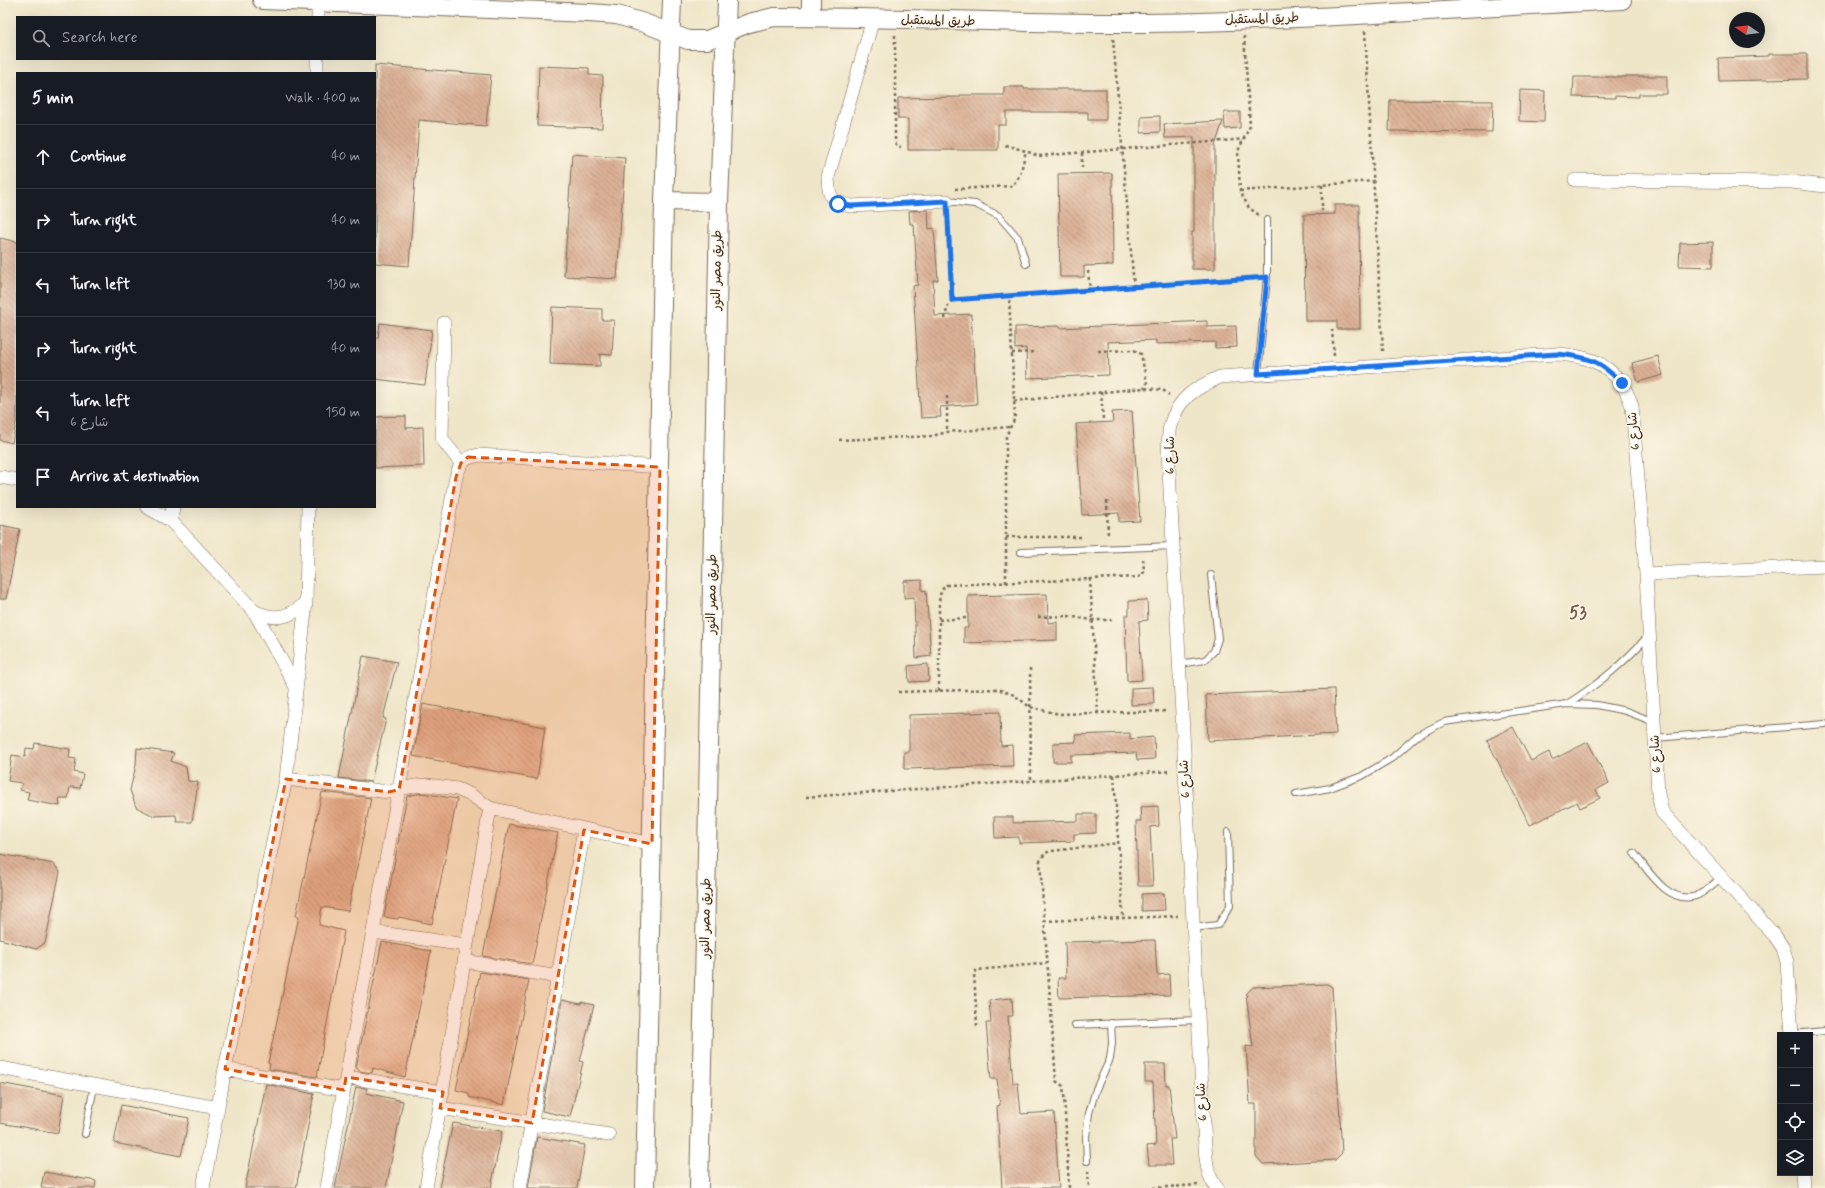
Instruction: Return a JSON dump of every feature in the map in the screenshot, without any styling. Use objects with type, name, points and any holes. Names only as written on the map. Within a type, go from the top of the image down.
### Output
[{"type":"street","name":"طريق المستقبل","points":[[262,0],[318,10],[589,6],[644,23],[688,40],[708,40],[749,23],[811,8],[873,19],[1112,22],[1243,20],[1364,15],[1622,0]]},
{"type":"street","points":[[644,1188],[660,467],[664,201],[672,0]]},
{"type":"street","name":"طريق مصر النور","points":[[699,1188],[719,202],[727,0]]},
{"type":"street","points":[[873,19],[828,178],[829,194],[838,204],[851,206],[947,201]]},
{"type":"street","points":[[317,60],[317,72]]},
{"type":"street","points":[[1575,180],[1792,182],[1825,186]]},
{"type":"street","points":[[664,201],[719,202]]},
{"type":"street","points":[[444,323],[442,440],[461,463]]},
{"type":"street","name":"شارع 6","points":[[1216,1186],[1207,1166],[1168,451],[1170,426],[1180,404],[1197,387],[1220,377],[1557,354],[1582,356],[1604,366],[1622,383],[1632,406],[1646,574],[1658,794],[1662,812],[1775,936],[1783,948],[1787,962],[1792,1032]]},
{"type":"street","points":[[326,1188],[456,476],[461,463],[468,457],[479,455],[660,467]]},
{"type":"street","points":[[0,477],[16,480]]},
{"type":"street","points":[[149,508],[171,521],[254,612],[296,687]]},
{"type":"street","points":[[171,521],[173,508]]},
{"type":"street","points":[[203,1188],[225,1069],[286,779],[306,602],[308,508]]},
{"type":"street","points":[[1646,574],[1825,566]]},
{"type":"street","points":[[254,612],[273,618],[283,617],[296,611],[306,602]]},
{"type":"street","points":[[286,779],[388,792],[428,784],[457,789],[470,795],[490,808],[652,844]]},
{"type":"street","points":[[426,1188],[490,808]]},
{"type":"street","points":[[520,1188],[584,830]]},
{"type":"street","points":[[373,932],[467,945]]},
{"type":"street","points":[[465,961],[558,977]]},
{"type":"street","points":[[0,1068],[218,1108]]},
{"type":"street","points":[[225,1069],[345,1083],[443,1092]]},
{"type":"street","points":[[440,1108],[609,1135]]},
{"type":"street","points":[[1802,1176],[1803,1188]]},
{"type":"lane","points":[[947,201],[975,204],[1000,216],[1018,238],[1026,264]]},
{"type":"lane","points":[[1258,374],[1267,277],[1267,220]]},
{"type":"lane","points":[[1021,552],[1174,546]]},
{"type":"lane","points":[[1180,664],[1205,660],[1214,651],[1218,639],[1211,574]]},
{"type":"lane","points":[[1567,704],[1597,685],[1625,662],[1649,635]]},
{"type":"lane","points":[[1296,794],[1330,788],[1362,776],[1392,758],[1418,735],[1444,722],[1567,704],[1604,707],[1626,711],[1654,722]]},
{"type":"lane","points":[[1655,738],[1825,724]]},
{"type":"lane","points":[[1193,921],[1218,925],[1230,906],[1228,832]]},
{"type":"lane","points":[[1634,853],[1665,890],[1680,897],[1696,896],[1721,878]]},
{"type":"lane","points":[[1075,1025],[1198,1020]]},
{"type":"lane","points":[[1087,1161],[1086,1137],[1089,1113],[1096,1089],[1110,1059],[1112,1043],[1111,1024]]},
{"type":"lane","points":[[1813,1032],[1825,1031]]},
{"type":"lane","points":[[85,1134],[94,1086]]},
{"type":"path","points":[[1364,15],[1384,366]]},
{"type":"path","points":[[895,20],[895,143],[897,146],[901,147]]},
{"type":"path","points":[[1243,20],[1250,126],[1238,151],[1240,191],[1249,208],[1267,220]]},
{"type":"path","points":[[1112,22],[1124,149],[1134,287]]},
{"type":"path","points":[[1005,145],[1038,156],[1245,139]]},
{"type":"path","points":[[1082,152],[1082,169]]},
{"type":"path","points":[[1240,191],[1374,181]]},
{"type":"path","points":[[1322,185],[1322,211]]},
{"type":"path","points":[[945,319],[947,308],[952,300],[947,201]]},
{"type":"path","points":[[1088,271],[1090,290]]},
{"type":"path","points":[[952,300],[1267,277]]},
{"type":"path","points":[[1006,583],[1006,436],[1015,418],[1009,296]]},
{"type":"path","points":[[1332,329],[1335,369]]},
{"type":"path","points":[[1098,351],[1134,350],[1141,354],[1147,383],[1144,388]]},
{"type":"path","points":[[1012,353],[1036,352]]},
{"type":"path","points":[[1014,401],[1144,388],[1162,390],[1180,404]]},
{"type":"path","points":[[1101,392],[1103,419]]},
{"type":"path","points":[[946,396],[947,432]]},
{"type":"path","points":[[839,440],[932,436],[947,432],[1010,427]]},
{"type":"path","points":[[1107,501],[1108,537]]},
{"type":"path","points":[[939,691],[939,620],[941,591],[946,585],[1139,577],[1144,572],[1143,547]]},
{"type":"path","points":[[1090,579],[1098,713]]},
{"type":"path","points":[[1038,617],[1068,616],[1092,620],[1112,620]]},
{"type":"path","points":[[939,620],[967,618]]},
{"type":"path","points":[[1030,668],[1032,781]]},
{"type":"path","points":[[898,692],[998,688],[1014,695],[1030,707],[1059,714],[1182,711]]},
{"type":"path","points":[[806,797],[1185,770]]},
{"type":"path","points":[[1114,775],[1123,918]]},
{"type":"path","points":[[1069,1188],[1064,1094],[1063,1086],[1056,1081],[1040,861],[1045,853],[1118,843]]},
{"type":"path","points":[[1044,921],[1123,918],[1193,921]]},
{"type":"path","points":[[977,1026],[974,973],[977,970],[1048,963]]},
{"type":"path","points":[[1087,1161],[1089,1188]]},
{"type":"path","points":[[1152,1188],[1216,1186]]},
{"type":"highlighted area","points":[[468,457],[660,467],[652,844],[584,830],[532,1123],[440,1108],[443,1092],[346,1077],[344,1090],[225,1069],[286,779],[388,792],[399,790],[456,477],[461,463]]},
{"type":"building","points":[[1769,54],[1807,54],[1807,79],[1719,81],[1718,58],[1769,56]]},
{"type":"building","points":[[375,65],[491,75],[486,126],[419,120],[409,266],[376,263]]},
{"type":"building","points":[[539,66],[589,68],[589,75],[603,76],[602,128],[537,126]]},
{"type":"building","points":[[1667,76],[1667,94],[1639,94],[1639,97],[1615,96],[1615,98],[1573,97],[1574,77]]},
{"type":"building","points":[[1004,87],[1024,87],[1024,89],[1106,89],[1106,120],[1088,120],[1088,112],[1006,112],[1006,125],[998,125],[998,150],[908,150],[908,119],[898,119],[898,98],[960,97],[960,95],[1004,95]]},
{"type":"building","points":[[1520,90],[1545,91],[1544,122],[1519,121]]},
{"type":"building","points":[[1390,100],[1493,101],[1492,132],[1389,131]]},
{"type":"building","points":[[1224,112],[1240,112],[1240,128],[1225,129]]},
{"type":"building","points":[[1160,116],[1160,132],[1141,133],[1141,117]]},
{"type":"building","points":[[1223,121],[1215,146],[1215,269],[1192,269],[1192,232],[1194,232],[1194,137],[1165,138],[1164,124]]},
{"type":"building","points":[[572,154],[625,158],[617,279],[564,276]]},
{"type":"building","points":[[1112,173],[1113,265],[1084,266],[1084,277],[1060,277],[1058,174]]},
{"type":"building","points":[[1335,205],[1359,205],[1360,329],[1337,329],[1337,321],[1305,321],[1304,215],[1335,214]]},
{"type":"building","points":[[928,210],[929,229],[934,228],[938,280],[933,280],[935,316],[971,314],[977,404],[940,407],[941,417],[921,418],[913,286],[918,285],[914,224],[910,224],[909,211]]},
{"type":"building","points":[[0,238],[16,242],[16,423],[12,443],[0,440]]},
{"type":"building","points":[[1713,242],[1713,267],[1679,266],[1680,243]]},
{"type":"building","points":[[552,307],[602,309],[602,320],[614,320],[612,355],[600,354],[600,366],[550,364]]},
{"type":"building","points":[[1207,321],[1207,327],[1236,326],[1237,347],[1215,348],[1215,342],[1156,344],[1156,340],[1108,342],[1109,375],[1027,378],[1026,348],[1015,349],[1015,327],[1060,326],[1060,328]]},
{"type":"building","points":[[380,323],[432,330],[425,385],[376,379],[376,338],[378,338]]},
{"type":"building","points":[[1658,356],[1663,375],[1638,382],[1632,363]]},
{"type":"building","points":[[1132,411],[1140,521],[1119,522],[1119,513],[1082,515],[1076,424],[1113,422],[1112,412]]},
{"type":"building","points":[[406,416],[406,428],[423,427],[424,466],[376,468],[376,417]]},
{"type":"building","points":[[0,525],[20,529],[6,599],[0,599]]},
{"type":"building","points":[[922,580],[922,591],[926,590],[931,656],[916,658],[914,597],[904,598],[904,581]]},
{"type":"building","points":[[1047,594],[1048,623],[1057,622],[1057,640],[964,643],[964,628],[968,628],[968,596]]},
{"type":"building","points":[[1147,600],[1148,620],[1139,621],[1142,680],[1127,681],[1125,615],[1129,615],[1129,601]]},
{"type":"building","points":[[363,656],[397,662],[383,718],[386,719],[371,782],[339,778]]},
{"type":"building","points":[[928,664],[929,681],[909,682],[908,666]]},
{"type":"building","points":[[1153,687],[1154,704],[1131,705],[1131,688]]},
{"type":"building","points":[[1334,689],[1336,734],[1208,741],[1206,695]]},
{"type":"building","points":[[423,704],[545,727],[537,779],[413,756]]},
{"type":"building","points":[[1000,712],[1001,746],[1012,745],[1013,766],[904,769],[904,752],[909,752],[909,715]]},
{"type":"building","points":[[1513,727],[1531,761],[1549,752],[1552,760],[1588,742],[1609,783],[1596,790],[1600,798],[1580,808],[1577,802],[1530,825],[1487,740]]},
{"type":"building","points":[[1130,733],[1130,739],[1154,737],[1155,759],[1137,760],[1136,753],[1071,755],[1071,762],[1053,762],[1053,743],[1076,742],[1075,735]]},
{"type":"building","points":[[35,743],[70,749],[69,758],[76,759],[74,772],[83,774],[80,788],[70,787],[68,798],[59,798],[60,806],[27,800],[29,792],[20,790],[22,783],[8,781],[12,755],[25,757],[26,748],[34,749]]},
{"type":"building","points":[[137,748],[174,753],[171,761],[186,767],[188,781],[198,782],[192,822],[177,822],[176,815],[154,816],[136,807],[130,790],[136,765]]},
{"type":"building","points":[[322,792],[371,798],[348,911],[322,907],[319,925],[344,931],[317,1077],[269,1069],[270,1064],[268,1063],[299,916],[296,916]]},
{"type":"building","points":[[422,793],[457,799],[432,924],[399,917],[398,919],[384,917],[407,796]]},
{"type":"building","points":[[1158,806],[1159,826],[1150,827],[1153,886],[1138,886],[1136,821],[1141,821],[1140,807]]},
{"type":"building","points":[[1078,814],[1096,814],[1096,833],[1074,834],[1074,841],[1019,843],[1019,837],[995,838],[994,817],[1013,817],[1013,823],[1078,821]]},
{"type":"building","points":[[509,824],[558,833],[532,964],[483,956]]},
{"type":"building","points":[[0,854],[54,864],[60,872],[45,943],[36,949],[0,939]]},
{"type":"building","points":[[1164,893],[1165,910],[1142,911],[1142,894]]},
{"type":"building","points":[[1155,940],[1157,975],[1169,974],[1170,995],[1059,998],[1058,978],[1066,978],[1065,942]]},
{"type":"building","points":[[382,942],[431,951],[405,1077],[373,1068],[372,1073],[359,1071],[359,1069],[356,1068]]},
{"type":"building","points":[[480,972],[529,980],[504,1105],[469,1097],[469,1093],[456,1090]]},
{"type":"building","points":[[1327,984],[1332,987],[1342,1153],[1335,1160],[1263,1164],[1256,1156],[1256,1104],[1250,1104],[1246,1046],[1253,1047],[1246,994],[1253,987]]},
{"type":"building","points":[[1012,998],[1013,1016],[1008,1016],[1013,1084],[1018,1083],[1021,1114],[1054,1112],[1059,1188],[1002,1188],[997,1106],[1000,1105],[997,1079],[991,1079],[986,1023],[991,1023],[989,1000]]},
{"type":"building","points":[[562,1000],[594,1005],[580,1061],[583,1062],[570,1117],[542,1111]]},
{"type":"building","points":[[1145,1064],[1165,1064],[1166,1085],[1169,1085],[1175,1139],[1170,1139],[1172,1165],[1149,1165],[1147,1146],[1156,1145],[1153,1082],[1145,1082]]},
{"type":"building","points":[[0,1083],[64,1095],[58,1133],[0,1123]]},
{"type":"building","points":[[266,1084],[314,1094],[296,1188],[245,1188]]},
{"type":"building","points":[[356,1087],[367,1088],[366,1093],[403,1101],[386,1188],[335,1188]]},
{"type":"building","points":[[121,1105],[189,1118],[181,1156],[114,1143]]},
{"type":"building","points":[[453,1123],[502,1131],[491,1188],[439,1188]]},
{"type":"building","points":[[537,1137],[585,1145],[577,1188],[528,1188]]},
{"type":"building","points":[[44,1172],[96,1181],[95,1188],[41,1188]]},
{"type":"district","name":"53","points":[[1578,613]]},
{"type":"route","points":[[838,204],[851,206],[947,201],[952,300],[1267,277],[1258,374],[1557,354],[1582,356],[1604,366],[1622,383]]}]
